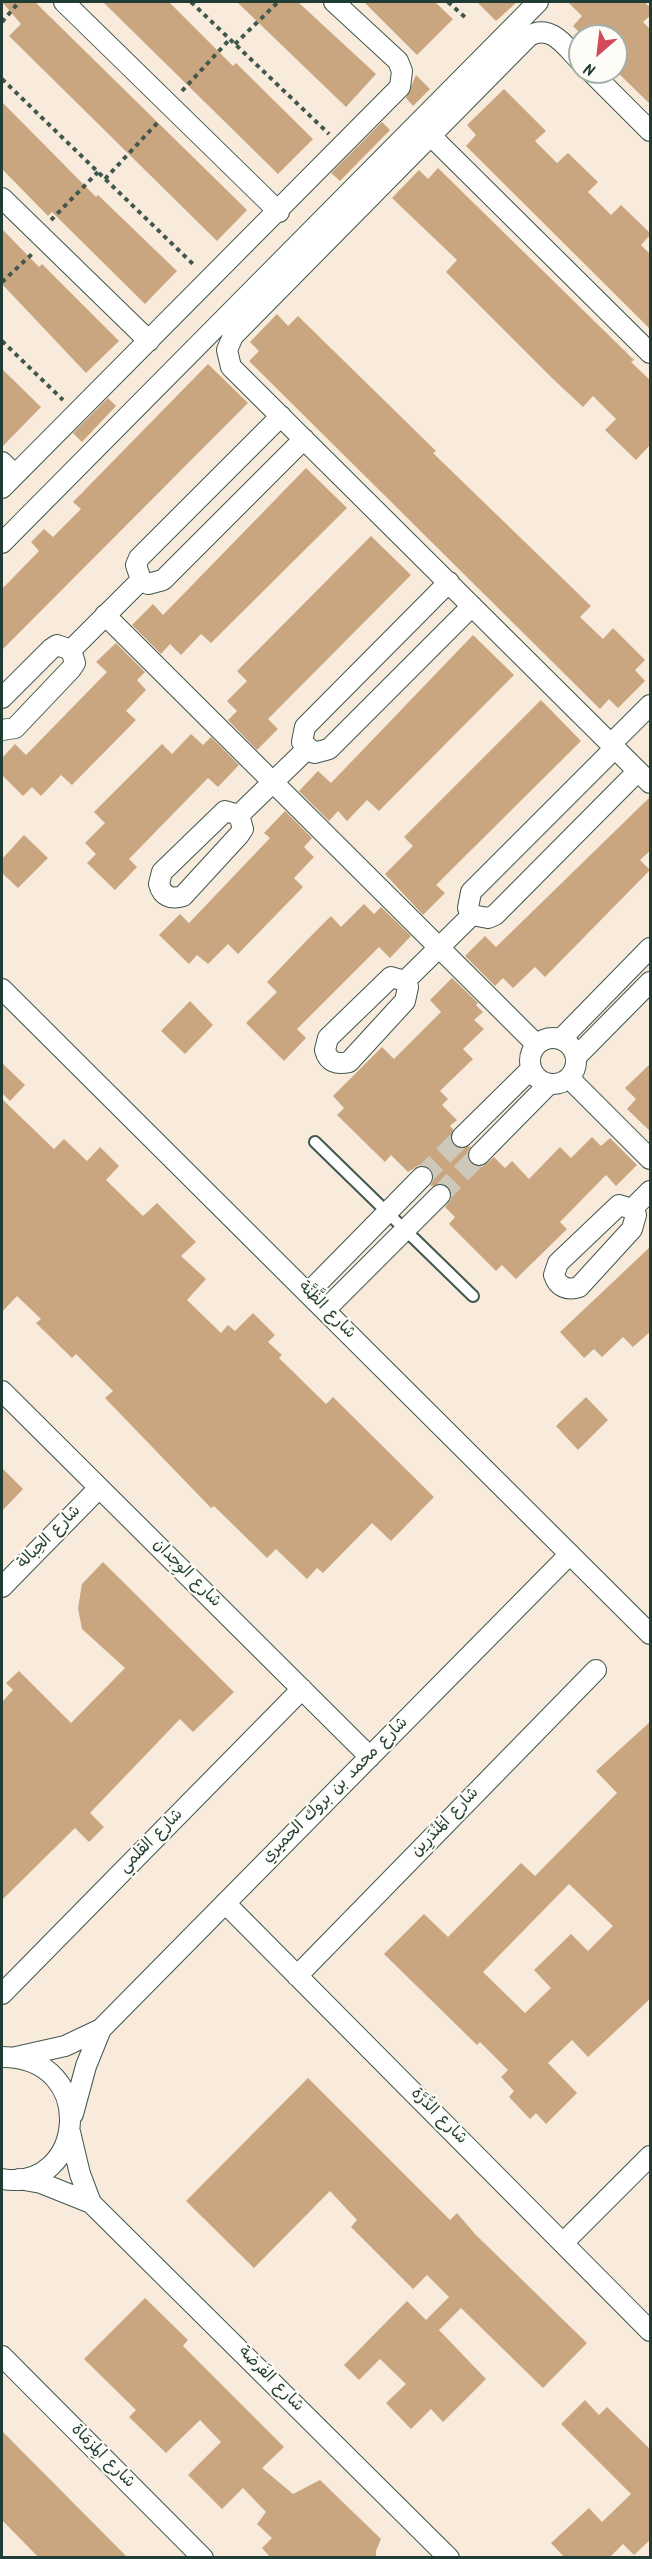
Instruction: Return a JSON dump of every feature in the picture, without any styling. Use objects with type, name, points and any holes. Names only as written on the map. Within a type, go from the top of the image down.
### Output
[{"type":"street","points":[[64,2],[279,212]]},
{"type":"street","points":[[6,475],[76,413],[394,96],[400,87],[402,71],[398,61],[334,2]]},
{"type":"street","points":[[2,543],[538,2]]},
{"type":"street","points":[[568,49],[552,33],[545,31],[534,34],[233,336],[227,350],[231,367],[614,745],[645,777],[495,915],[480,918],[472,915],[468,908],[471,892],[614,745],[651,705]]},
{"type":"street","points":[[603,84],[651,131]]},
{"type":"street","points":[[431,136],[651,353]]},
{"type":"street","points":[[2,198],[149,341]]},
{"type":"street","points":[[281,416],[139,558],[136,565],[141,580],[148,584],[163,580],[304,439]]},
{"type":"street","points":[[71,650],[141,580]]},
{"type":"street","points":[[448,582],[305,727],[302,742],[307,749],[314,753],[329,749],[472,606]]},
{"type":"street","points":[[105,615],[536,1044]]},
{"type":"street","points":[[2,698],[51,649],[57,645],[71,650]]},
{"type":"street","points":[[2,730],[15,728],[71,669],[75,663],[71,650]]},
{"type":"street","points":[[239,815],[307,749]]},
{"type":"street","points":[[233,811],[239,815],[243,829],[239,835],[191,887],[177,898],[165,895],[159,884],[162,872],[219,814],[233,811]]},
{"type":"street","points":[[405,981],[472,915]]},
{"type":"street","points":[[561,1039],[651,948]]},
{"type":"street","points":[[391,977],[405,981],[408,987],[405,1001],[348,1062],[336,1063],[330,1060],[325,1050],[328,1038],[385,980],[391,977]]},
{"type":"street","points":[[576,1057],[651,982]]},
{"type":"street","name":"شارع الظَّنَّة","points":[[4,997],[308,1293],[651,1634]]},
{"type":"street","points":[[552,1037],[561,1039],[573,1049],[576,1065],[569,1078],[560,1083],[541,1082],[531,1069],[530,1056],[536,1044],[552,1037]]},
{"type":"street","points":[[462,1137],[531,1069]]},
{"type":"street","points":[[569,1078],[651,1159]]},
{"type":"street","points":[[479,1155],[549,1084]]},
{"type":"street","points":[[308,1293],[422,1177]]},
{"type":"street","points":[[632,1209],[651,1191]]},
{"type":"street","points":[[325,1310],[440,1195]]},
{"type":"street","name":"شارع الوِجدان","points":[[2,1391],[370,1757]]},
{"type":"street","name":"شارع الحِبالة","points":[[2,1587],[99,1488]]},
{"type":"street","name":"شارع محمد بن بروك الحميري","points":[[9,2057],[65,2046],[101,2029],[570,1554]]},
{"type":"street","name":"شارع المَنْدَرِين","points":[[297,1976],[596,1670]]},
{"type":"street","name":"شارع القلمي","points":[[2,1994],[302,1689]]},
{"type":"street","name":"شارع الدُّرَّة","points":[[225,1903],[651,2331]]},
{"type":"street","name":"شارع محمد بن بروك الحميري","points":[[7,2180],[40,2172],[54,2162],[64,2148],[86,2067],[101,2029]]},
{"type":"street","name":"شارع الفَرضة","points":[[9,2057],[33,2062],[48,2070],[60,2083],[68,2098],[70,2127],[80,2174],[91,2203]]},
{"type":"street","points":[[563,2243],[651,2156]]},
{"type":"street","name":"شارع الفَرضة","points":[[7,2180],[41,2182],[91,2203],[449,2558]]},
{"type":"street","name":"شارع المِزمَاة","points":[[2,2356],[203,2558]]},
{"type":"lane","points":[[315,1142],[473,1296]]},
{"type":"path","points":[[2,21],[19,2]]},
{"type":"path","points":[[191,2],[343,147]]},
{"type":"path","points":[[235,44],[278,2]]},
{"type":"path","points":[[448,2],[466,18]]},
{"type":"path","points":[[105,179],[230,39]]},
{"type":"path","points":[[2,79],[210,280]]},
{"type":"path","points":[[2,282],[98,172]]},
{"type":"path","points":[[2,341],[76,413]]},
{"type":"building","points":[[2,2],[35,2],[247,210],[217,241],[9,36],[21,24]]},
{"type":"building","points":[[103,2],[169,2],[233,66],[236,63],[313,139],[278,174]]},
{"type":"building","points":[[237,2],[298,2],[376,74],[346,107]]},
{"type":"building","points":[[364,2],[435,2],[453,19],[417,55]]},
{"type":"building","points":[[477,2],[517,2],[496,21]]},
{"type":"building","points":[[568,2],[644,2],[651,8],[651,15],[643,22],[651,30],[651,105],[628,83],[628,24],[575,24],[582,16]]},
{"type":"building","points":[[416,75],[430,89],[413,106],[406,98]]},
{"type":"building","points":[[504,89],[546,131],[535,141],[557,163],[568,153],[598,182],[588,192],[611,215],[621,205],[651,234],[641,245],[651,255],[651,330],[466,146],[476,135],[467,125]]},
{"type":"building","points":[[2,102],[96,197],[98,195],[177,271],[145,304],[52,212],[48,216],[2,169]]},
{"type":"building","points":[[382,122],[390,130],[340,181],[331,173]]},
{"type":"building","points":[[438,168],[634,360],[631,362],[651,381],[651,444],[636,460],[605,430],[616,419],[593,396],[583,407],[552,378],[446,272],[457,260],[392,198],[419,170],[428,179]]},
{"type":"building","points":[[2,229],[39,267],[42,264],[119,341],[86,373],[2,284]]},
{"type":"building","points":[[277,314],[288,326],[298,316],[436,451],[433,453],[591,606],[580,617],[603,639],[613,628],[645,660],[635,670],[645,681],[618,708],[609,699],[600,709],[249,361],[259,351],[250,342]]},
{"type":"building","points":[[208,364],[248,403],[2,650],[2,589],[39,551],[31,542],[44,529],[53,537],[81,509],[73,502]]},
{"type":"building","points":[[2,369],[41,407],[2,447]]},
{"type":"building","points":[[108,398],[116,406],[82,442],[73,433]]},
{"type":"building","points":[[306,468],[347,508],[211,643],[201,634],[181,655],[170,644],[161,654],[132,625],[153,604],[163,615]]},
{"type":"building","points":[[371,536],[411,575],[268,719],[278,729],[257,750],[228,720],[237,711],[227,701],[247,681],[237,671]]},
{"type":"building","points":[[473,635],[514,675],[379,811],[367,800],[347,821],[338,811],[329,821],[299,791],[318,771],[331,783]]},
{"type":"building","points":[[116,643],[145,672],[137,680],[146,690],[126,711],[136,720],[72,785],[61,775],[41,796],[32,787],[23,796],[2,775],[2,758],[15,744],[26,755],[107,672],[96,662]]},
{"type":"building","points":[[541,700],[581,741],[436,885],[445,893],[423,915],[385,874],[413,846],[404,837]]},
{"type":"building","points":[[191,734],[203,745],[211,737],[239,765],[218,787],[208,778],[129,859],[137,867],[115,890],[87,863],[96,854],[85,843],[105,823],[94,812],[162,744],[172,754]]},
{"type":"building","points":[[651,796],[651,850],[640,860],[650,870],[545,977],[535,967],[513,988],[503,978],[495,986],[465,956],[485,936],[496,947]]},
{"type":"building","points":[[285,811],[312,838],[304,847],[314,857],[294,878],[303,887],[238,954],[228,944],[208,964],[197,955],[189,964],[159,935],[180,914],[189,923],[270,838],[264,833]]},
{"type":"building","points":[[24,835],[48,858],[18,888],[2,873],[2,859]]},
{"type":"building","points":[[364,904],[374,914],[381,907],[411,936],[390,958],[379,947],[297,1029],[306,1038],[284,1061],[246,1023],[277,992],[267,982],[307,940],[331,916],[341,927]]},
{"type":"building","points":[[452,978],[478,1003],[476,1005],[483,1012],[474,1020],[484,1029],[463,1049],[473,1059],[440,1091],[448,1099],[442,1105],[457,1120],[450,1126],[453,1129],[451,1141],[459,1149],[471,1146],[467,1153],[470,1163],[482,1167],[494,1157],[505,1168],[512,1161],[529,1179],[560,1147],[571,1158],[592,1137],[601,1146],[610,1138],[637,1165],[616,1186],[606,1175],[560,1222],[567,1229],[516,1279],[502,1265],[496,1271],[449,1224],[455,1217],[445,1207],[451,1199],[451,1191],[444,1184],[430,1186],[434,1179],[431,1169],[419,1165],[408,1172],[391,1155],[385,1162],[337,1115],[344,1108],[333,1096],[382,1047],[394,1059],[441,1012],[430,1000]]},
{"type":"building","points":[[190,1001],[213,1025],[185,1054],[161,1031]]},
{"type":"building","points":[[2,1063],[25,1085],[10,1101],[2,1093]]},
{"type":"building","points":[[651,1063],[651,1132],[627,1109],[636,1099],[625,1088]]},
{"type":"building","points":[[2,1099],[54,1149],[64,1139],[87,1161],[100,1147],[119,1166],[106,1180],[143,1216],[157,1203],[196,1242],[181,1256],[206,1279],[187,1300],[221,1333],[228,1325],[235,1331],[253,1313],[275,1335],[268,1342],[282,1355],[279,1358],[326,1404],[333,1397],[434,1497],[391,1541],[372,1523],[323,1573],[317,1568],[307,1579],[276,1549],[267,1558],[214,1506],[211,1508],[105,1398],[113,1391],[76,1354],[72,1358],[36,1323],[41,1319],[17,1296],[2,1312]]},
{"type":"building","points":[[651,1246],[651,1331],[633,1347],[623,1337],[602,1357],[594,1349],[584,1358],[560,1332]]},
{"type":"building","points":[[586,1397],[608,1420],[578,1450],[556,1426]]},
{"type":"building","points":[[2,1468],[23,1489],[2,1511]]},
{"type":"building","points":[[103,1562],[234,1692],[193,1732],[180,1719],[90,1813],[104,1827],[89,1842],[75,1828],[2,1900],[2,1702],[13,1690],[6,1683],[19,1671],[71,1723],[125,1668],[82,1629],[78,1608],[82,1584]]},
{"type":"building","points":[[651,1721],[651,1998],[588,2057],[572,2040],[548,2063],[577,2093],[546,2124],[536,2113],[530,2119],[509,2097],[514,2091],[501,2077],[508,2070],[480,2042],[477,2045],[384,1954],[424,1914],[448,1937],[521,1863],[535,1876],[617,1793],[596,1771]],"holes":[[[569,1884],[613,1926],[588,1951],[571,1934],[534,1970],[551,1988],[525,2013],[483,1972]]]},
{"type":"building","points":[[308,2078],[450,2220],[457,2213],[475,2234],[587,2343],[543,2388],[461,2308],[439,2330],[486,2379],[443,2422],[431,2409],[411,2429],[386,2403],[406,2384],[380,2359],[359,2380],[344,2365],[407,2301],[426,2320],[449,2297],[427,2275],[413,2289],[351,2227],[357,2220],[330,2191],[254,2268],[186,2201]]},
{"type":"building","points":[[145,2298],[188,2340],[183,2346],[284,2447],[262,2468],[293,2494],[320,2480],[381,2539],[376,2558],[271,2558],[262,2548],[272,2538],[257,2524],[266,2512],[243,2488],[222,2509],[188,2475],[221,2442],[200,2420],[166,2453],[129,2417],[136,2410],[84,2359]]},
{"type":"building","points":[[585,2400],[599,2415],[607,2407],[651,2450],[651,2539],[634,2555],[623,2544],[609,2558],[565,2558],[551,2543],[589,2508],[602,2522],[631,2494],[561,2424]]},
{"type":"building","points":[[2,2431],[128,2558],[39,2558],[2,2520]]},
{"type":"tunnel","points":[[422,1177],[462,1137]]},
{"type":"tunnel","points":[[440,1195],[479,1155]]}]
